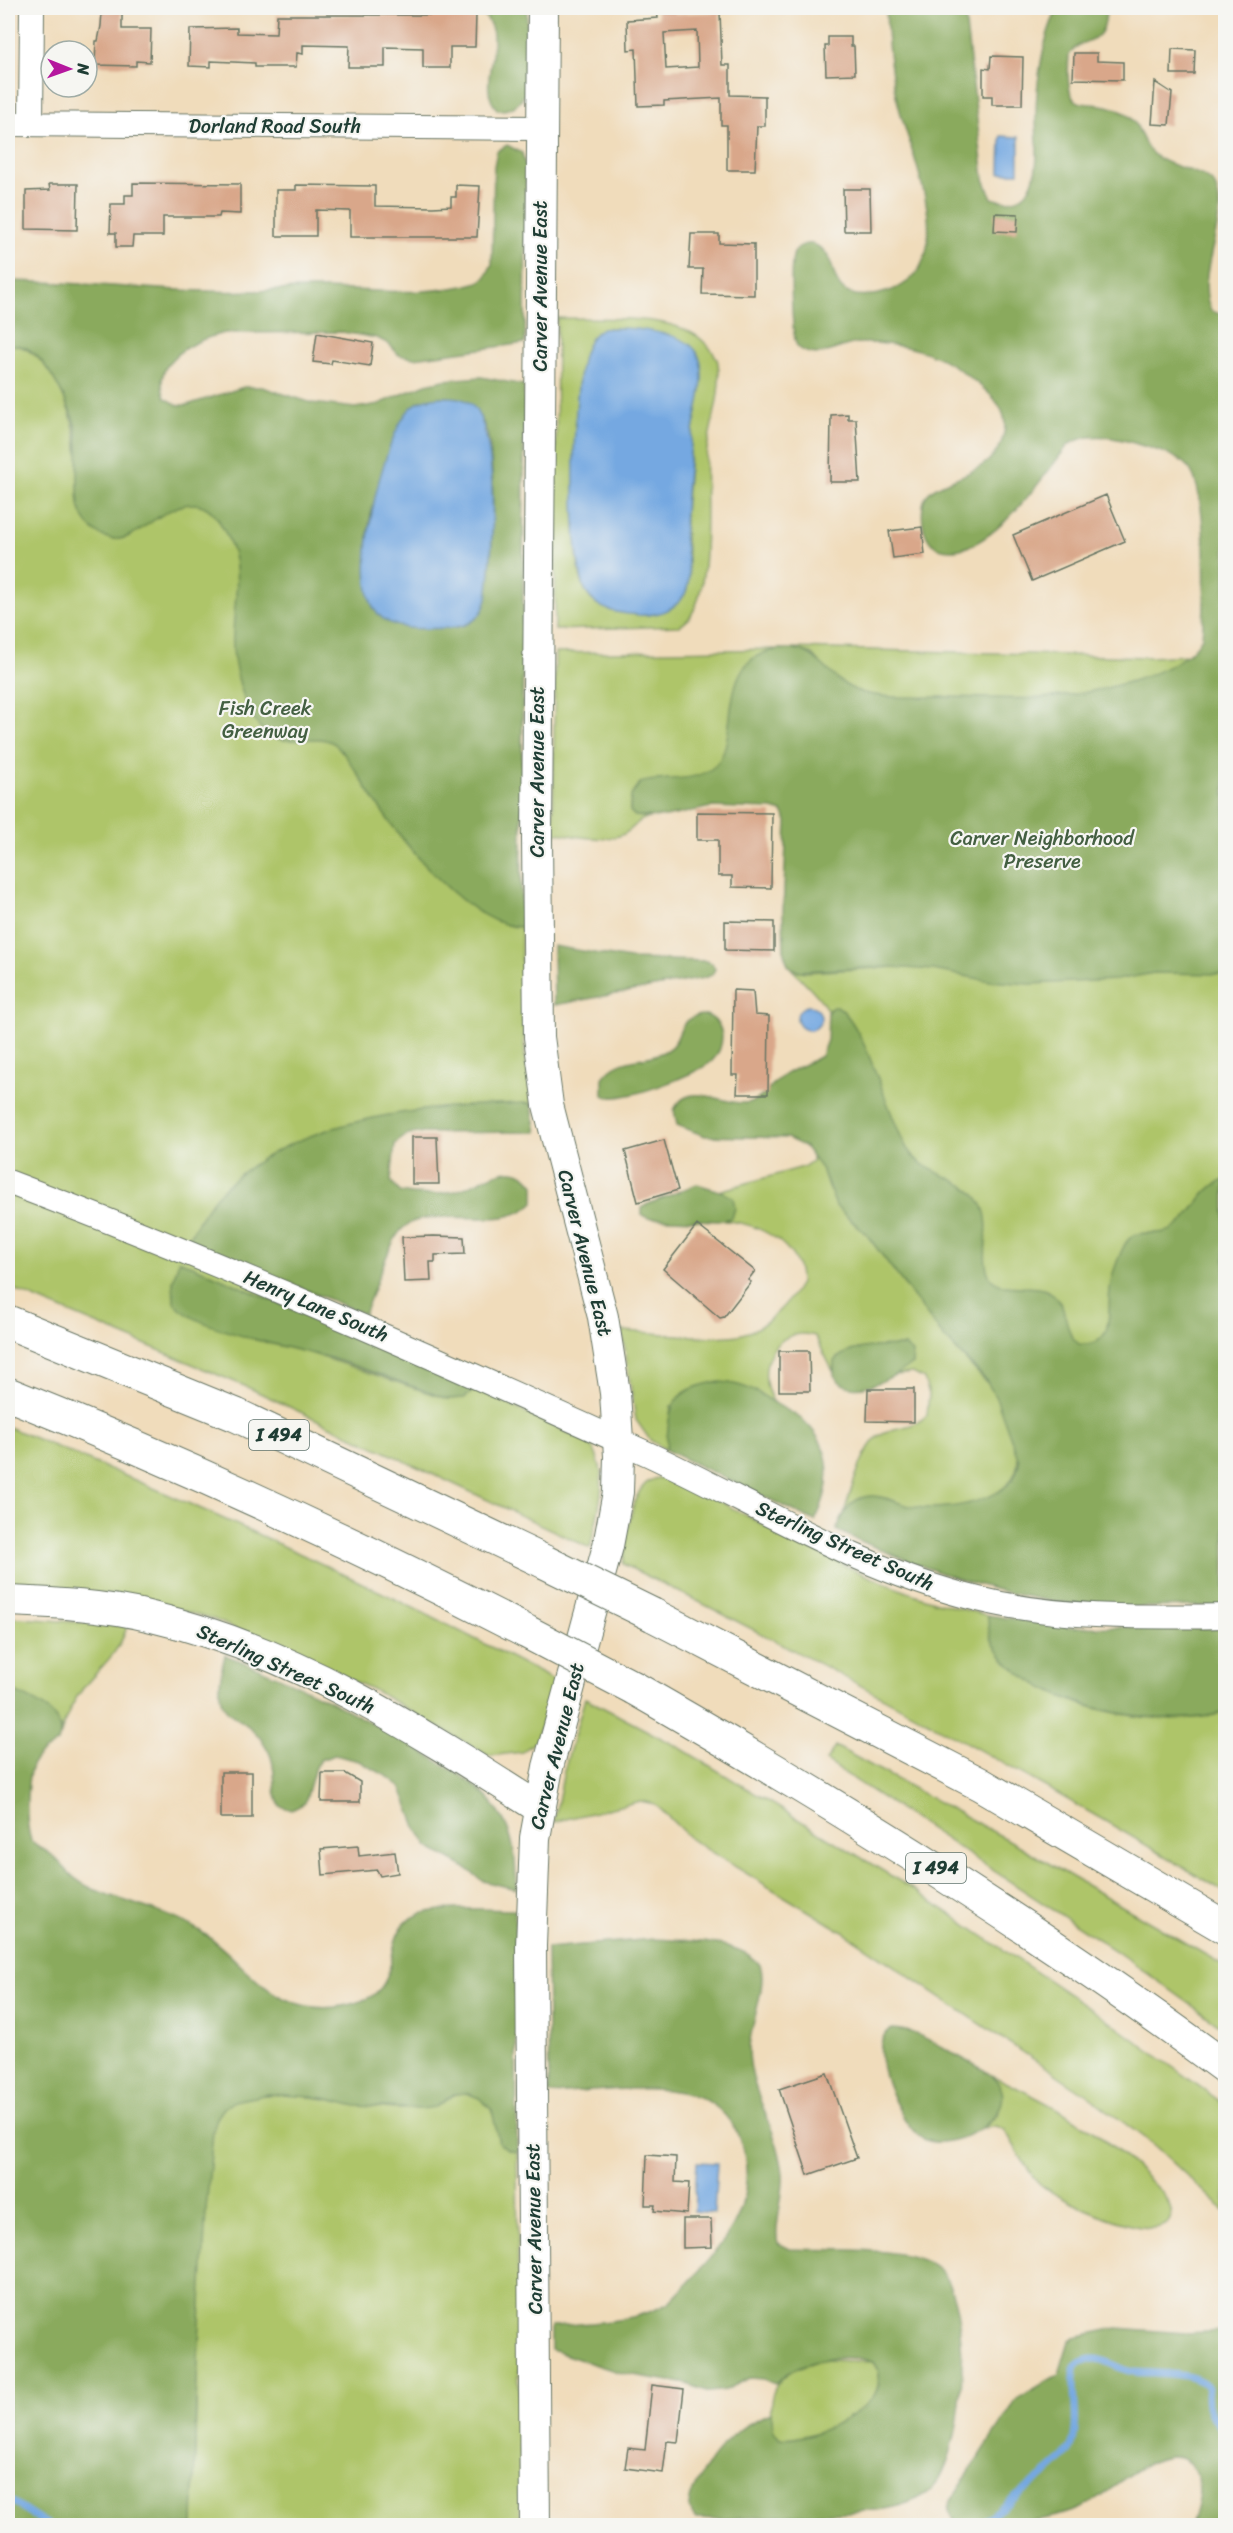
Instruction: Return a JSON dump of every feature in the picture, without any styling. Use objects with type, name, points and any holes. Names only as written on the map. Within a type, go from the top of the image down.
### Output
[{"type":"highway","name":"I 494","points":[[8,1322],[236,1415],[653,1615],[980,1784],[1226,1928]]},
{"type":"highway","name":"I 494","points":[[8,1394],[204,1475],[379,1556],[633,1688],[918,1857],[1048,1943],[1226,2068]]},
{"type":"street","points":[[19,124],[32,8]]},
{"type":"street","name":"Carver Avenue East","points":[[535,2526],[532,1880],[539,1808],[610,1539],[618,1492],[619,1442],[603,1317],[548,1105],[539,1037],[537,839],[543,8]]},
{"type":"street","name":"Dorland Road South","points":[[19,124],[542,128]]},
{"type":"street","name":"Henry Lane South","points":[[8,1182],[165,1242],[353,1321],[619,1442]]},
{"type":"street","name":"Sterling Street South","points":[[619,1442],[868,1560],[963,1596],[1062,1615],[1226,1616]]},
{"type":"street","name":"Sterling Street South","points":[[8,1601],[132,1612],[184,1625],[235,1643],[325,1682],[391,1716],[539,1808]]},
{"type":"green space","points":[[473,8],[527,8],[526,90],[519,103],[512,108],[498,110],[491,99],[489,86],[492,30],[486,18]]},
{"type":"green space","points":[[886,8],[964,8],[984,179],[992,198],[1007,201],[1022,197],[1033,181],[1037,153],[1036,104],[1039,75],[1049,31],[1059,8],[1106,8],[1105,21],[1098,36],[1081,44],[1069,55],[1068,77],[1074,99],[1081,103],[1112,107],[1125,113],[1134,122],[1153,154],[1168,163],[1208,179],[1214,184],[1219,198],[1217,229],[1209,262],[1207,295],[1211,311],[1226,316],[1225,974],[1154,973],[1116,980],[1030,984],[990,981],[933,970],[892,967],[797,971],[788,965],[784,953],[783,912],[787,821],[782,812],[772,809],[711,807],[666,817],[635,816],[630,811],[631,796],[640,783],[695,776],[711,769],[721,758],[726,743],[735,689],[741,672],[752,659],[770,651],[801,650],[811,655],[838,680],[864,693],[874,695],[1029,699],[1081,693],[1130,682],[1153,674],[1191,651],[1202,637],[1204,548],[1202,522],[1195,479],[1183,462],[1134,443],[1101,436],[1084,438],[1068,445],[1029,495],[994,531],[976,543],[957,550],[939,548],[926,536],[922,517],[923,505],[927,495],[937,487],[978,468],[991,458],[1000,444],[1005,425],[1001,409],[996,401],[960,370],[926,352],[887,344],[861,343],[812,354],[797,346],[791,283],[793,258],[799,247],[812,244],[824,251],[840,286],[848,293],[860,296],[884,293],[903,285],[915,275],[925,257],[928,215],[918,169],[893,83]]},
{"type":"green space","points":[[507,145],[522,153],[526,168],[525,343],[414,358],[399,355],[389,344],[377,338],[342,332],[225,333],[200,341],[178,354],[169,363],[162,385],[165,398],[178,405],[187,405],[244,387],[262,387],[312,403],[355,408],[379,404],[426,384],[444,380],[481,377],[524,385],[521,927],[501,923],[480,913],[459,898],[439,879],[402,838],[352,764],[335,744],[318,739],[282,740],[274,738],[259,727],[246,703],[235,667],[233,634],[236,591],[235,559],[219,521],[209,510],[199,505],[188,504],[164,513],[124,538],[115,539],[98,534],[81,513],[77,435],[65,400],[51,374],[34,354],[21,346],[8,346],[8,281],[222,291],[310,289],[422,291],[460,287],[479,282],[485,278],[492,264],[494,166],[497,151]],"holes":[[[442,397],[466,404],[483,422],[488,437],[493,481],[491,560],[485,606],[481,613],[469,623],[449,628],[405,625],[382,616],[375,610],[370,595],[368,560],[368,540],[374,502],[394,452],[418,402]]]},
{"type":"green space","name":"Fish Creek Greenway","points":[[8,313],[15,345],[28,350],[39,360],[59,388],[72,421],[77,450],[524,453],[521,977],[525,1058],[536,1130],[329,1129],[313,1354],[447,1399],[464,1398],[476,1389],[588,1442],[596,1453],[601,1479],[599,1507],[590,1548],[247,1387],[8,1287]]},
{"type":"green space","points":[[557,318],[636,319],[676,326],[693,333],[715,355],[718,363],[719,387],[706,457],[703,575],[691,616],[679,626],[555,630]],"holes":[[[608,328],[657,333],[697,352],[700,363],[700,397],[691,442],[685,514],[689,578],[684,595],[669,609],[650,613],[615,610],[602,607],[591,600],[581,578],[577,555],[574,494],[578,386],[581,367]]]},
{"type":"green space","name":"Carver Neighborhood Preserve","points":[[1225,318],[1225,1606],[1017,1452],[1017,1469],[1009,1482],[997,1493],[981,1500],[944,1508],[927,1508],[912,1507],[877,1497],[856,1504],[844,1513],[864,1456],[877,1437],[885,1432],[917,1422],[927,1415],[929,1394],[924,1379],[913,1373],[894,1375],[912,1364],[905,1346],[866,1348],[836,1358],[833,1371],[815,1336],[800,1334],[788,1337],[778,1343],[767,1365],[768,1390],[774,1403],[756,1391],[671,1406],[666,1450],[650,1440],[636,1420],[622,1331],[730,1336],[751,1331],[776,1314],[790,1299],[800,1283],[799,1269],[793,1257],[775,1238],[749,1225],[723,1221],[732,1218],[723,1192],[719,1191],[803,1167],[812,1161],[812,1155],[823,1171],[829,1190],[848,1218],[867,1235],[943,1336],[990,1386],[874,1069],[841,1009],[829,1009],[828,1013],[816,994],[788,965],[792,969],[805,972],[896,967],[792,805],[630,804],[630,811],[635,816],[650,818],[642,820],[628,832],[616,837],[579,837],[553,832],[555,653],[782,649],[772,650],[820,663],[812,654],[792,648],[1150,657],[1189,655],[1169,666],[1210,667]]},
{"type":"green space","points":[[553,946],[630,959],[706,961],[712,963],[715,969],[712,975],[704,978],[554,1005]]},
{"type":"green space","points":[[837,1006],[848,1016],[858,1032],[908,1150],[924,1165],[966,1187],[981,1203],[986,1222],[987,1270],[991,1279],[1006,1286],[1039,1288],[1054,1295],[1062,1306],[1070,1333],[1079,1344],[1099,1340],[1104,1334],[1109,1318],[1113,1275],[1127,1241],[1139,1233],[1161,1233],[1176,1227],[1210,1189],[1225,1180],[1225,1606],[1112,1607],[1043,1600],[952,1577],[836,1530],[852,1503],[868,1496],[882,1497],[908,1506],[929,1508],[978,1501],[1006,1486],[1015,1475],[1019,1461],[997,1400],[986,1380],[943,1336],[867,1235],[836,1206],[823,1171],[804,1146],[787,1138],[705,1136],[677,1125],[674,1110],[681,1100],[689,1096],[709,1096],[741,1103],[751,1102],[760,1098],[785,1075],[821,1056],[827,1040],[828,1011]]},
{"type":"green space","points":[[706,1015],[717,1023],[722,1036],[720,1050],[712,1061],[704,1067],[658,1087],[624,1096],[603,1095],[603,1078],[609,1070],[625,1062],[667,1050],[673,1045],[684,1023],[696,1016]]},
{"type":"green space","points":[[531,1103],[537,1132],[408,1134],[395,1144],[391,1181],[400,1192],[435,1194],[456,1191],[496,1173],[516,1171],[534,1185],[534,1202],[521,1212],[505,1217],[448,1217],[414,1221],[402,1229],[397,1236],[364,1314],[188,1240],[213,1199],[249,1168],[284,1147],[323,1131],[406,1112],[449,1107]]},
{"type":"green space","points":[[697,1184],[723,1192],[733,1198],[735,1208],[732,1218],[718,1221],[648,1218],[642,1215],[642,1208],[646,1205]]},
{"type":"green space","points":[[179,1260],[476,1389],[464,1398],[447,1399],[333,1359],[222,1330],[201,1321],[184,1312],[174,1302],[173,1281]]},
{"type":"green space","points":[[905,1346],[913,1352],[912,1364],[884,1381],[861,1387],[850,1387],[841,1383],[834,1375],[834,1361],[849,1352],[867,1348]]},
{"type":"green space","points":[[715,1382],[732,1383],[753,1391],[799,1417],[815,1434],[822,1445],[828,1470],[825,1495],[815,1521],[666,1450],[674,1403],[688,1390]]},
{"type":"green space","points":[[8,1427],[285,1546],[555,1681],[536,1741],[522,1752],[489,1756],[372,1689],[213,1619],[127,1596],[8,1586]]},
{"type":"green space","points":[[658,1478],[703,1493],[801,1544],[878,1580],[960,1609],[988,1615],[997,1645],[1018,1670],[1048,1690],[1083,1705],[1122,1714],[1160,1718],[1196,1718],[1225,1712],[1225,1892],[1078,1805],[928,1722],[776,1641],[623,1564],[628,1527],[635,1501],[648,1482]]},
{"type":"green space","points":[[988,1615],[1069,1627],[1225,1628],[1225,1712],[1199,1717],[1166,1718],[1131,1715],[1095,1708],[1061,1696],[1030,1681],[1006,1661],[991,1638]]},
{"type":"green space","points":[[8,1617],[127,1626],[115,1652],[76,1698],[60,1737],[61,1728],[47,1710],[27,1698],[8,2146]]},
{"type":"green space","points":[[225,1655],[301,1687],[351,1712],[443,1764],[482,1792],[498,1811],[508,1829],[515,1858],[516,1889],[483,1881],[466,1868],[428,1847],[417,1829],[401,1788],[390,1778],[359,1761],[335,1755],[320,1760],[315,1767],[305,1803],[292,1810],[280,1806],[269,1752],[259,1736],[224,1707],[220,1696],[220,1679]]},
{"type":"green space","points":[[8,1689],[45,1708],[58,1722],[60,1732],[58,1742],[35,1760],[29,1776],[27,1799],[31,1840],[53,1856],[84,1885],[160,1912],[200,1931],[279,1996],[302,2005],[320,2008],[337,2007],[364,2000],[376,1993],[384,1983],[389,1972],[397,1937],[403,1926],[412,1918],[447,1909],[515,1910],[517,2152],[508,2150],[499,2143],[492,2110],[479,2098],[466,2093],[454,2094],[435,2107],[421,2109],[356,2106],[324,2098],[269,2094],[234,2101],[224,2108],[217,2118],[213,2132],[206,2210],[196,2398],[193,2525],[8,2525]]},
{"type":"green space","points":[[585,1698],[682,1749],[916,1891],[1106,2019],[1225,2105],[1225,2211],[1155,2146],[1087,2095],[843,1932],[693,1841],[655,1804],[640,1801],[554,1822],[564,1771]]},
{"type":"green space","points":[[835,1746],[1012,1842],[1225,1966],[1225,2029],[1116,1951],[826,1761]]},
{"type":"green space","points":[[654,1939],[695,1941],[726,1946],[751,1956],[760,1965],[762,1984],[749,2051],[754,2082],[776,2143],[783,2174],[777,2229],[778,2243],[790,2249],[888,2252],[907,2256],[937,2268],[949,2285],[957,2312],[961,2346],[958,2419],[951,2452],[940,2478],[926,2494],[914,2500],[875,2510],[732,2519],[695,2518],[689,2509],[690,2500],[699,2478],[714,2456],[738,2431],[771,2413],[774,2431],[780,2438],[817,2432],[846,2419],[875,2394],[879,2372],[873,2362],[849,2358],[821,2360],[795,2369],[776,2384],[764,2379],[749,2378],[726,2390],[709,2392],[688,2384],[621,2373],[551,2350],[551,2326],[597,2323],[627,2318],[656,2310],[669,2303],[720,2245],[733,2226],[741,2208],[746,2168],[743,2149],[736,2131],[725,2115],[710,2102],[690,2094],[656,2089],[549,2094],[547,1948]]},
{"type":"green space","points":[[893,2029],[926,2038],[991,2075],[999,2084],[1002,2093],[1002,2102],[992,2119],[975,2132],[944,2142],[927,2140],[913,2131],[895,2101],[882,2065],[881,2049],[884,2036]]},
{"type":"green space","points":[[991,2075],[1057,2108],[1112,2146],[1131,2162],[1165,2198],[1171,2208],[1170,2219],[1162,2226],[1147,2228],[1106,2218],[1064,2199],[1039,2183],[1029,2171],[1004,2129],[996,2126],[984,2128],[999,2113],[998,2083]]},
{"type":"green space","points":[[459,2093],[475,2095],[486,2101],[501,2140],[507,2147],[517,2152],[520,2525],[193,2526],[197,2373],[207,2168],[210,2140],[219,2114],[225,2106],[234,2101],[261,2095],[310,2097],[382,2108],[407,2109],[435,2106]]},
{"type":"green space","points":[[1117,2328],[1185,2333],[1225,2331],[1225,2525],[1191,2525],[1199,2489],[1196,2475],[1193,2468],[1183,2459],[1169,2457],[1154,2461],[1137,2470],[1092,2502],[1072,2512],[986,2527],[971,2527],[957,2522],[949,2511],[951,2500],[1017,2399],[1059,2374],[1069,2341],[1074,2337]]},
{"type":"green space","points":[[827,2360],[873,2362],[879,2372],[875,2394],[858,2411],[832,2426],[802,2436],[779,2438],[774,2431],[771,2416],[773,2392],[778,2383],[794,2370]]},
{"type":"water","points":[[1001,136],[1019,137],[1019,173],[1000,173]]},
{"type":"water","points":[[602,329],[638,329],[667,334],[689,344],[696,351],[702,370],[685,507],[684,531],[689,571],[688,587],[676,605],[652,615],[611,611],[594,601],[589,596],[582,579],[577,552],[574,478],[580,373],[588,342]]},
{"type":"water","points":[[442,397],[462,399],[472,405],[481,420],[487,442],[491,468],[492,527],[487,598],[482,611],[468,624],[430,629],[401,627],[378,614],[370,598],[366,573],[372,512],[379,480],[399,426],[409,410],[416,404]]},
{"type":"water","points":[[809,1006],[818,1009],[821,1018],[818,1027],[809,1030],[800,1027],[797,1018],[800,1009]]},
{"type":"water","points":[[697,2162],[717,2163],[714,2213],[694,2211]]},
{"type":"building","points":[[675,9],[675,14],[720,12],[722,65],[730,65],[730,95],[765,96],[765,126],[757,126],[755,170],[727,170],[727,125],[721,125],[721,98],[664,101],[664,105],[638,106],[636,49],[628,50],[627,20],[658,18],[657,10]],"holes":[[[697,31],[698,67],[666,69],[664,33]]]},
{"type":"building","points":[[102,11],[122,11],[122,29],[151,29],[150,62],[136,61],[136,66],[99,65],[98,39]]},
{"type":"building","points":[[277,15],[476,15],[475,47],[450,47],[450,68],[423,68],[423,48],[385,47],[385,67],[348,67],[349,46],[303,45],[303,54],[297,53],[296,67],[255,67],[255,63],[211,61],[211,67],[189,66],[190,29],[237,28],[237,33],[276,34]]},
{"type":"building","points":[[828,37],[851,37],[851,46],[854,46],[855,74],[826,75],[825,46],[828,46]]},
{"type":"building","points":[[1172,49],[1195,50],[1194,74],[1171,74]]},
{"type":"building","points":[[1074,53],[1097,53],[1097,61],[1123,62],[1123,80],[1073,79]]},
{"type":"building","points":[[991,56],[1023,57],[1022,105],[992,105],[992,96],[983,96],[983,68],[990,69]]},
{"type":"building","points":[[1155,82],[1172,93],[1169,125],[1152,124]]},
{"type":"building","points":[[133,183],[240,184],[240,214],[220,213],[219,217],[163,217],[163,236],[133,236],[132,247],[116,247],[116,233],[110,233],[111,204],[125,204],[125,195],[133,195]]},
{"type":"building","points":[[49,184],[78,184],[77,230],[26,229],[26,191],[50,190]]},
{"type":"building","points":[[296,185],[375,186],[375,206],[433,207],[451,206],[451,197],[456,197],[456,185],[480,186],[477,237],[350,237],[350,211],[316,210],[316,236],[276,236],[276,190],[296,190]]},
{"type":"building","points":[[843,189],[870,189],[871,231],[844,231]]},
{"type":"building","points":[[995,213],[1018,214],[1017,232],[994,231]]},
{"type":"building","points":[[691,234],[719,234],[719,243],[754,244],[754,295],[702,294],[703,269],[689,269]]},
{"type":"building","points":[[317,333],[373,343],[370,366],[332,360],[331,364],[313,362]]},
{"type":"building","points":[[848,414],[848,419],[856,419],[860,482],[830,482],[831,415]]},
{"type":"building","points":[[1106,495],[1125,541],[1032,581],[1013,535]]},
{"type":"building","points":[[922,527],[925,554],[893,558],[889,531]]},
{"type":"building","points":[[697,812],[772,813],[771,888],[732,887],[732,876],[718,876],[718,840],[697,840]]},
{"type":"building","points":[[725,921],[774,922],[774,951],[725,950]]},
{"type":"building","points":[[733,990],[753,991],[755,1015],[769,1016],[768,1094],[737,1094],[738,1075],[732,1075]]},
{"type":"building","points":[[412,1137],[437,1137],[439,1184],[412,1184]]},
{"type":"building","points":[[664,1140],[678,1190],[638,1202],[625,1151]]},
{"type":"building","points":[[697,1225],[755,1271],[748,1280],[751,1282],[724,1317],[720,1318],[663,1269]]},
{"type":"building","points":[[402,1237],[464,1237],[465,1254],[435,1255],[435,1262],[430,1262],[431,1281],[404,1282]]},
{"type":"building","points":[[779,1351],[809,1351],[810,1391],[779,1391]]},
{"type":"building","points":[[868,1389],[914,1389],[914,1422],[867,1421]]},
{"type":"building","points":[[221,1772],[252,1772],[252,1818],[221,1818]]},
{"type":"building","points":[[322,1773],[345,1773],[360,1782],[360,1802],[321,1802]]},
{"type":"building","points":[[358,1846],[359,1856],[395,1852],[398,1873],[380,1876],[377,1870],[323,1875],[321,1849]]},
{"type":"building","points":[[827,2073],[857,2158],[808,2175],[779,2089]]},
{"type":"building","points":[[647,2155],[676,2157],[675,2182],[689,2183],[687,2214],[654,2211],[655,2205],[645,2205]]},
{"type":"building","points":[[683,2219],[711,2219],[712,2247],[683,2248]]},
{"type":"building","points":[[652,2385],[684,2389],[678,2442],[667,2441],[663,2473],[625,2468],[628,2448],[645,2450]]},
{"type":"waterway","points":[[978,2526],[1042,2477],[1070,2449],[1075,2427],[1075,2370],[1078,2364],[1084,2361],[1100,2360],[1124,2370],[1174,2374],[1203,2383],[1208,2388],[1207,2401],[1210,2412],[1216,2423],[1226,2433]]},
{"type":"waterway","points":[[8,2499],[50,2526]]}]
